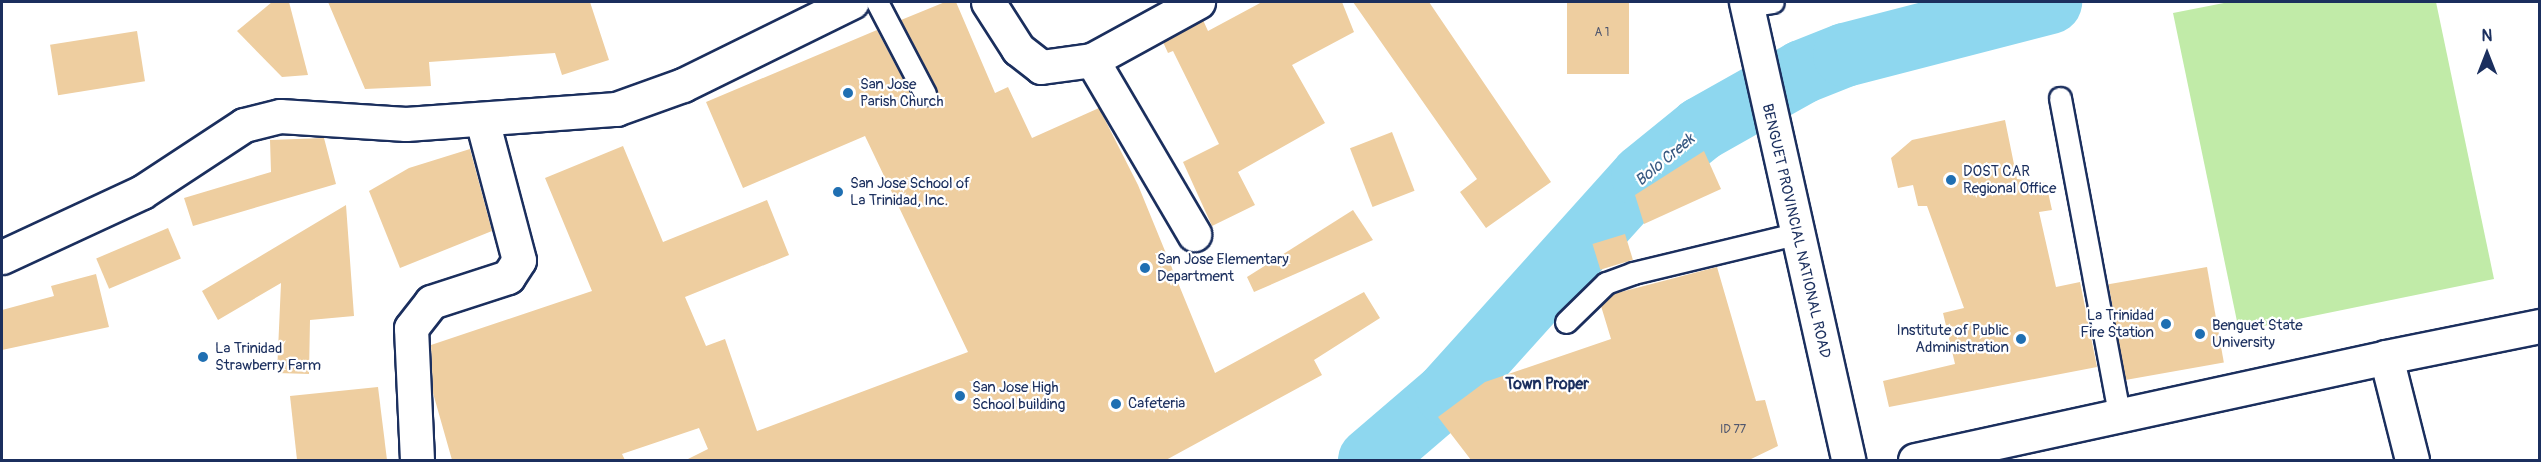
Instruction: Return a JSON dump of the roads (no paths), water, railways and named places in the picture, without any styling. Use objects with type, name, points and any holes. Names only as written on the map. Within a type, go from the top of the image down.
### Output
[{"type":"main road","points":[[2,257],[142,192],[244,125],[280,116],[406,124],[616,109],[683,85],[852,2]]},
{"type":"main road","points":[[988,2],[1029,60],[1041,67],[1092,60],[1198,2]]},
{"type":"main road","name":"BENGUET PROVINCIAL NATIONAL ROAD","points":[[1754,6],[1776,146],[1848,460]]},
{"type":"main road","points":[[1092,60],[1194,234]]},
{"type":"main road","points":[[417,460],[411,328],[431,302],[508,277],[519,260],[482,120]]},
{"type":"main road","points":[[1915,460],[2120,418],[2386,357],[2540,326]]},
{"type":"main road","points":[[2386,357],[2412,460]]},
{"type":"lane","points":[[877,2],[925,94]]},
{"type":"lane","points":[[2060,98],[2120,418]]},
{"type":"lane","points":[[1566,322],[1615,280],[1796,234]]},
{"type":"waterway","name":"Bolo Creek","points":[[1370,460],[1447,394],[1643,176],[1701,129],[1802,72],[1845,55],[2050,2]]},
{"type":"place","name":"San Jose Parish Church","points":[[848,93]]},
{"type":"place","name":"DOST CAR Regional Office","points":[[1951,180]]},
{"type":"place","name":"San Jose School of La Trinidad, Inc.","points":[[838,192]]},
{"type":"place","name":"San Jose Elementary Department","points":[[1145,268]]},
{"type":"place","name":"La Trinidad Fire Station","points":[[2166,324]]},
{"type":"place","name":"Benguet State University","points":[[2200,334]]},
{"type":"place","name":"Institute of Public Administration","points":[[2021,339]]},
{"type":"place","name":"La Trinidad Strawberry Farm","points":[[203,357]]},
{"type":"place","name":"San Jose High School building","points":[[960,396]]},
{"type":"place","name":"Cafeteria","points":[[1116,404]]},
{"type":"district","name":"Town Proper","points":[[1547,384]]}]
